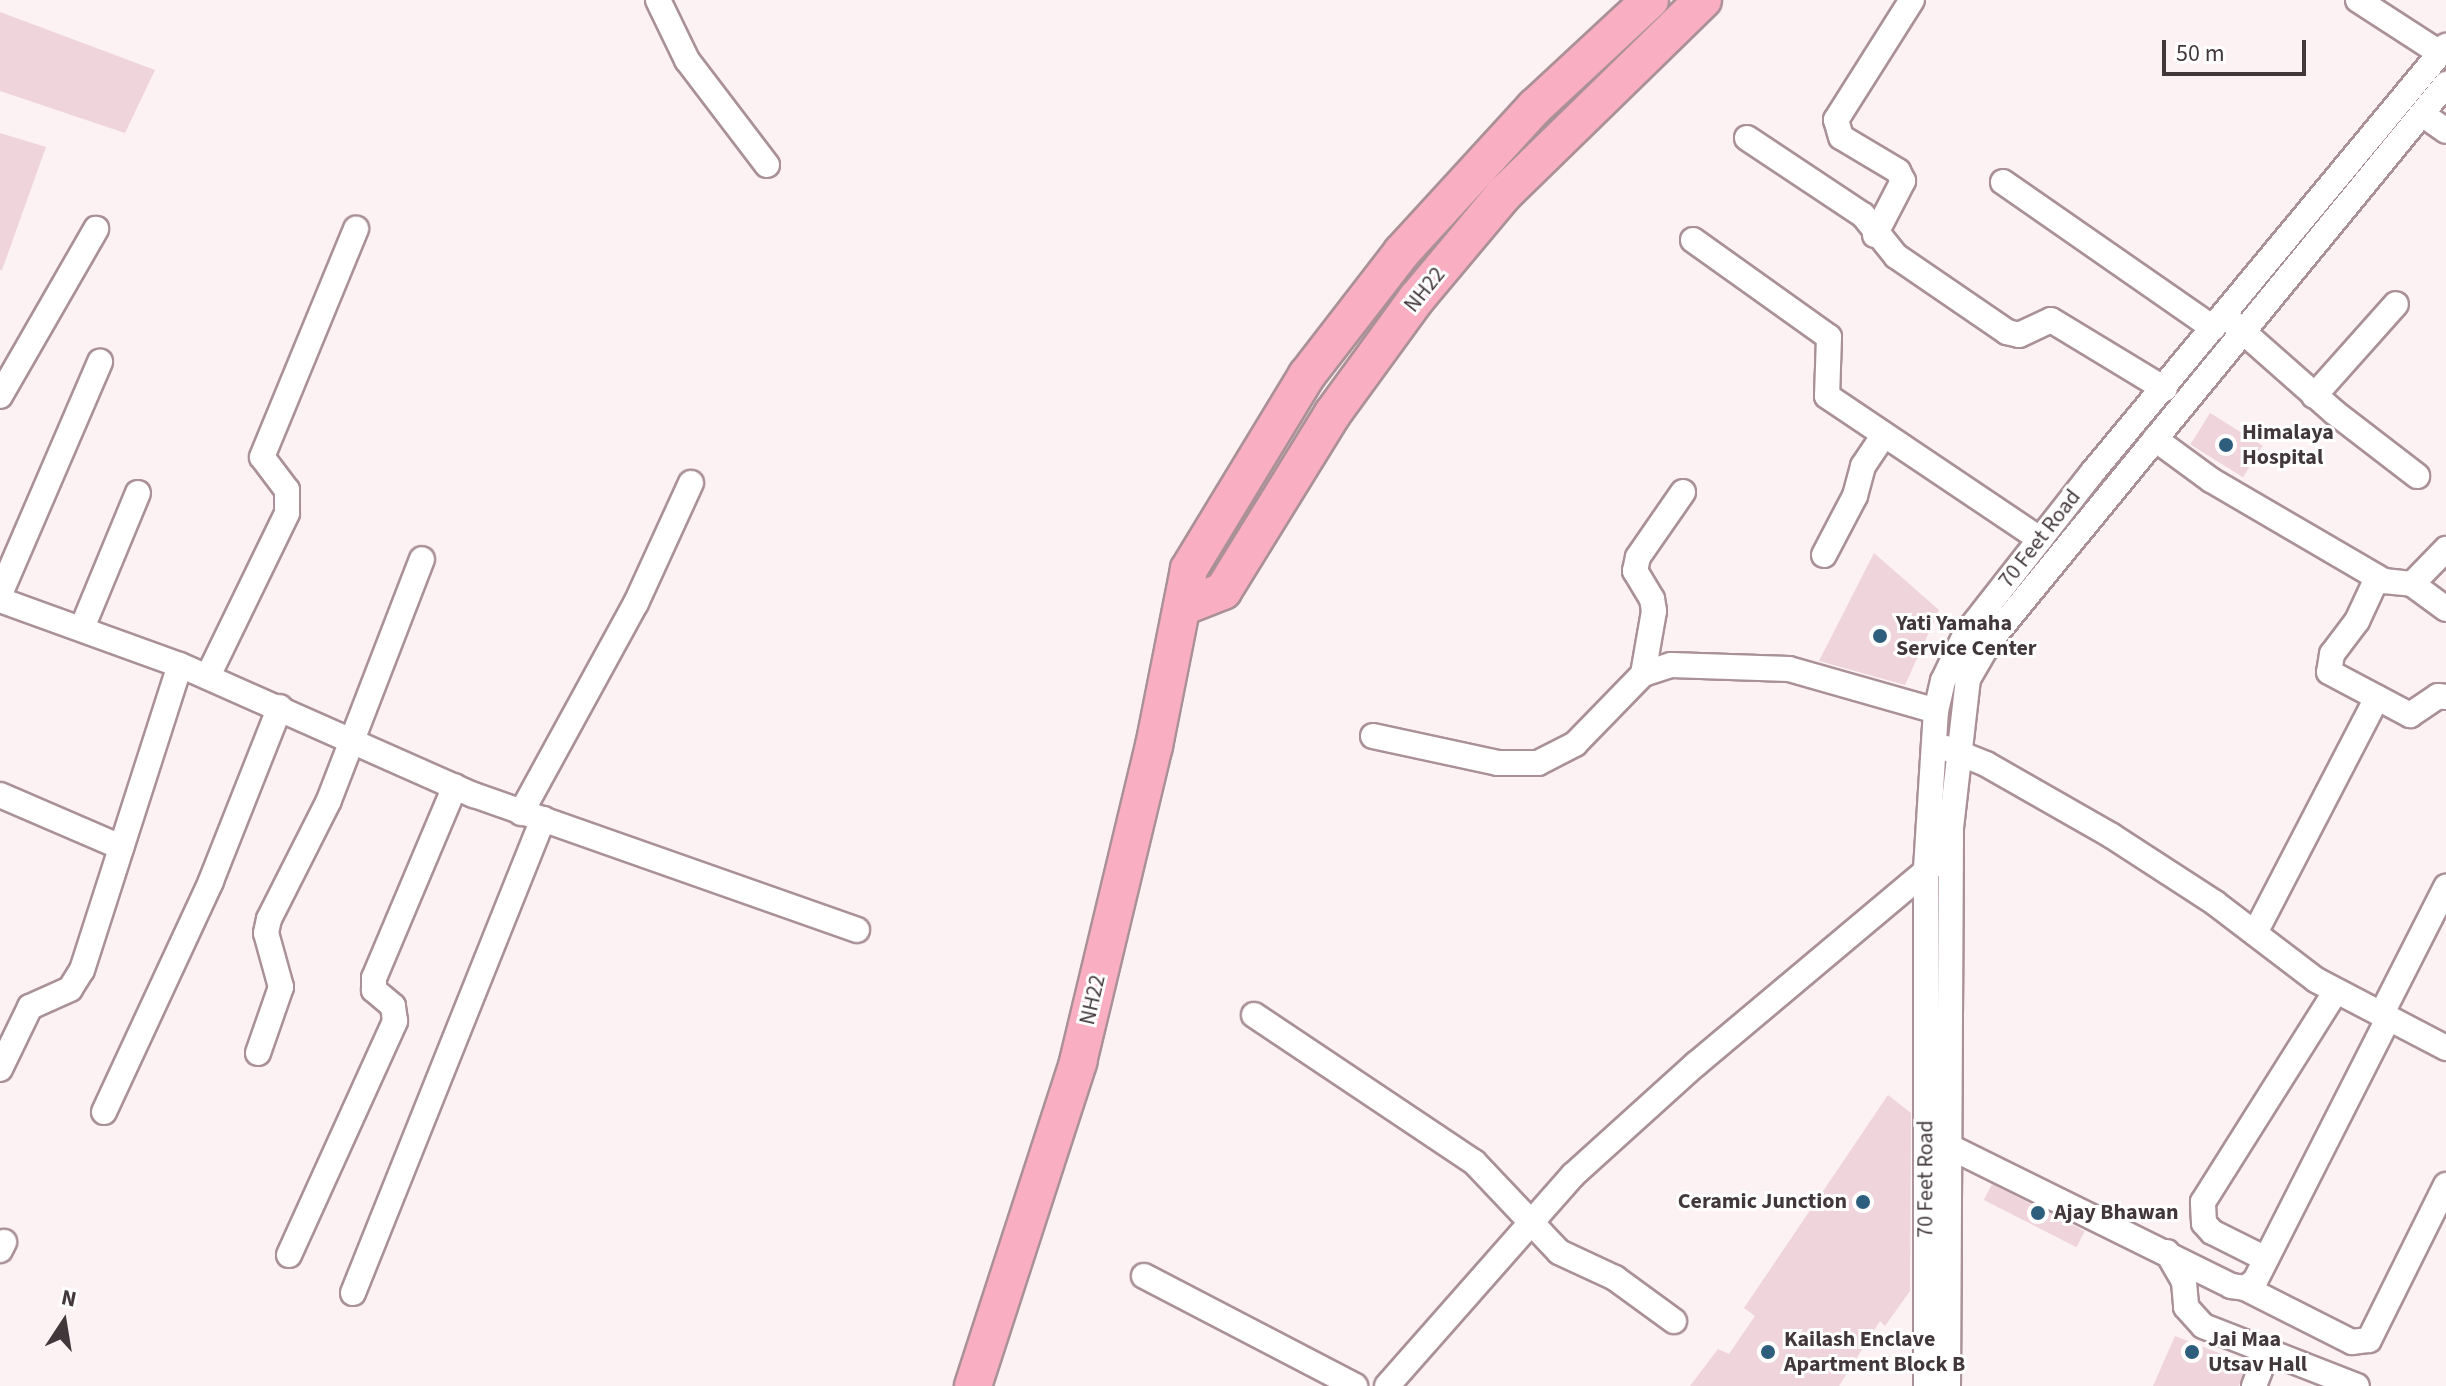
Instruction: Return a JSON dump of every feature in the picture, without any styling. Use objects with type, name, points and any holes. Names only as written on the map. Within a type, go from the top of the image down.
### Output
[{"type":"highway","name":"NH22","points":[[973,1386],[1078,1062],[1185,606],[1189,569],[1307,375],[1402,252],[1535,107],[1650,0]]},
{"type":"highway","name":"NH22","points":[[1185,606],[1223,591],[1333,413],[1417,298],[1504,194],[1703,0]]},
{"type":"street","points":[[658,0],[687,60],[767,165]]},
{"type":"street","points":[[1875,235],[1903,181],[1898,171],[1841,137],[1836,120],[1912,0]]},
{"type":"street","points":[[2358,0],[2443,49]]},
{"type":"street","name":"70 Feet Road","points":[[1948,1386],[1926,869],[1946,748],[1964,691],[1983,652],[2155,439],[2226,325],[2443,49]]},
{"type":"street","name":"70 Feet Road","points":[[1926,1386],[1950,855],[1946,748],[1936,711],[1965,635],[2092,473],[2165,389],[2422,114],[2446,84]]},
{"type":"street","points":[[2422,114],[2446,131]]},
{"type":"street","points":[[1747,138],[1863,215],[1875,235],[1920,274],[2007,332],[2019,335],[2051,320],[2165,389]]},
{"type":"street","points":[[2003,182],[2226,325],[2417,476]]},
{"type":"street","points":[[0,396],[96,229]]},
{"type":"street","points":[[208,676],[287,513],[287,490],[262,457],[356,229]]},
{"type":"street","points":[[1693,240],[1829,337],[1833,348],[1827,396],[2040,539]]},
{"type":"street","points":[[2314,396],[2396,304]]},
{"type":"street","points":[[100,362],[0,597],[208,676],[455,786],[532,816],[857,930]]},
{"type":"street","points":[[1824,555],[1855,496],[1863,466],[1884,435]]},
{"type":"street","points":[[2155,439],[2211,480],[2377,578],[2412,584],[2446,609]]},
{"type":"street","points":[[2092,473],[2112,491]]},
{"type":"street","points":[[353,1293],[532,816],[691,483]]},
{"type":"street","points":[[1643,674],[1654,611],[1635,571],[1638,557],[1683,492]]},
{"type":"street","points":[[82,628],[138,493]]},
{"type":"street","points":[[2412,584],[2446,549]]},
{"type":"street","points":[[258,1053],[281,987],[266,933],[269,919],[318,827],[422,559]]},
{"type":"street","points":[[2377,578],[2357,621],[2327,663],[2335,677],[2415,715],[2429,701],[2446,697]]},
{"type":"street","points":[[0,1069],[30,1007],[70,989],[77,980],[180,665]]},
{"type":"street","points":[[1373,736],[1498,763],[1538,763],[1575,744],[1643,674],[1671,665],[1789,669],[1936,711]]},
{"type":"street","points":[[2255,933],[2377,698]]},
{"type":"street","points":[[104,1112],[206,894],[280,707]]},
{"type":"street","points":[[1946,748],[2112,836],[2336,991],[2446,1048]]},
{"type":"street","points":[[289,1255],[395,1021],[393,1006],[374,990],[374,978],[455,786]]},
{"type":"street","points":[[0,795],[121,847]]},
{"type":"street","points":[[1387,1386],[1528,1223],[1696,1064],[1926,869],[1950,855]]},
{"type":"street","points":[[2245,1288],[2255,1281],[2446,887]]},
{"type":"street","points":[[2266,1259],[2212,1232],[2204,1223],[2203,1202],[2336,991]]},
{"type":"street","points":[[1254,1015],[1474,1162],[1528,1223],[1559,1252],[1615,1278],[1674,1321]]},
{"type":"street","points":[[1937,1140],[2231,1286],[2245,1288],[2352,1342],[2363,1343],[2385,1315],[2446,1185]]},
{"type":"street","points":[[2167,1252],[2184,1282],[2193,1318],[2218,1336],[2357,1386]]},
{"type":"street","points":[[1144,1276],[1355,1386]]},
{"type":"street","points":[[2254,1386],[2266,1355]]},
{"type":"building","points":[[0,12],[155,70],[125,133],[0,91]]},
{"type":"building","points":[[0,133],[46,147],[2,270],[0,270]]},
{"type":"building","name":"Himalaya Hospital","points":[[2210,413],[2263,446],[2243,477],[2190,444]]},
{"type":"building","name":"Yati Yamaha Service Center","points":[[1874,553],[1939,610],[1905,685],[1819,661]]},
{"type":"building","name":"Ceramic Junction","points":[[1888,1095],[1911,1113],[1910,1291],[1885,1326],[1880,1321],[1839,1386],[1690,1386],[1718,1349],[1729,1354],[1755,1316],[1744,1308]]},
{"type":"building","name":"Ajay Bhawan","points":[[1992,1184],[2085,1231],[2076,1247],[1984,1200]]},
{"type":"building","name":"Jai Maa Utsav Hall","points":[[2175,1336],[2247,1364],[2239,1386],[2153,1386]]},
{"type":"place","name":"Himalaya Hospital","points":[[2226,445]]},
{"type":"place","name":"Yati Yamaha Service Center","points":[[1880,636]]},
{"type":"place","name":"Ceramic Junction","points":[[1863,1202]]},
{"type":"place","name":"Ajay Bhawan","points":[[2038,1213]]},
{"type":"place","name":"Kailash Enclave Apartment Block B","points":[[1768,1352]]},
{"type":"place","name":"Jai Maa Utsav Hall","points":[[2192,1352]]}]
